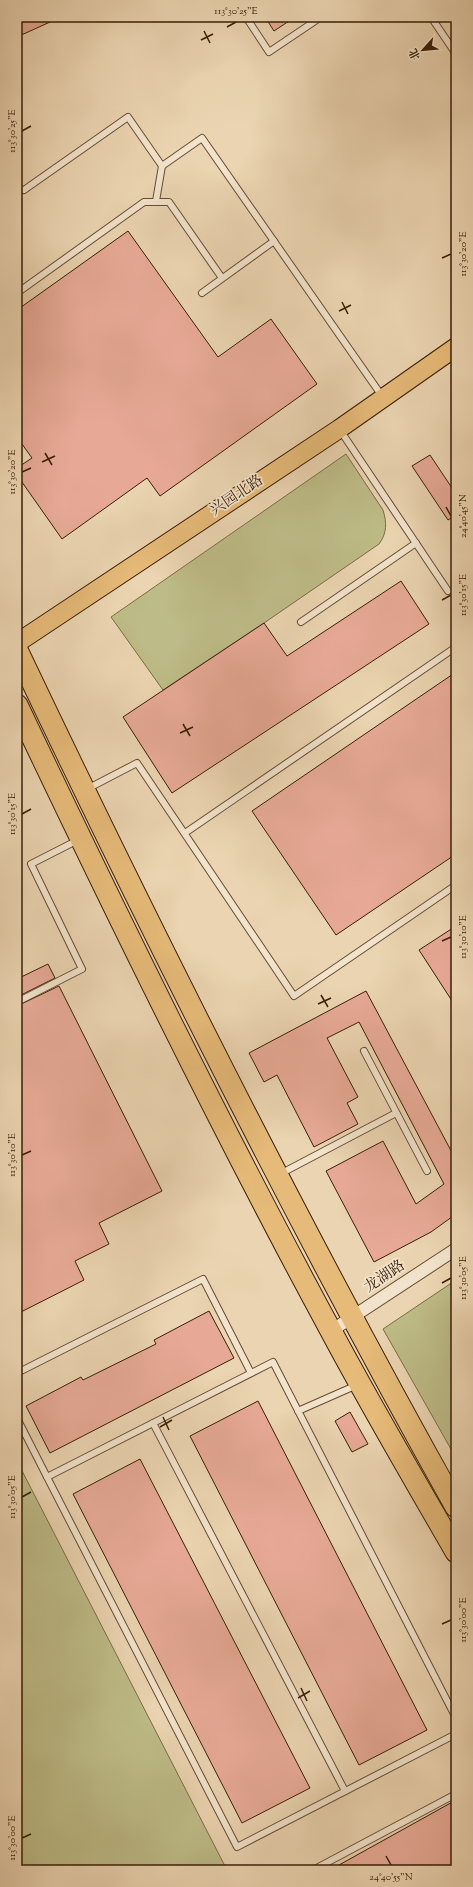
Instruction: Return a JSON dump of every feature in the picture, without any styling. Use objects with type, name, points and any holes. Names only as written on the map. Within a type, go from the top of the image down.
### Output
[{"type":"highway","points":[[17,650],[84,790],[277,1176],[352,1318],[456,1507]]},
{"type":"highway","points":[[17,705],[80,839],[255,1189],[359,1384],[456,1552]]},
{"type":"main road","name":"兴园北路","points":[[17,643],[339,429],[456,347]]},
{"type":"street","name":"龙湖路","points":[[330,1331],[352,1318],[456,1248]]},
{"type":"lane","points":[[246,17],[269,52],[322,17]]},
{"type":"lane","points":[[431,17],[456,54]]},
{"type":"lane","points":[[24,190],[128,117],[162,166],[156,201]]},
{"type":"lane","points":[[162,166],[202,138],[383,397]]},
{"type":"lane","points":[[17,293],[144,202],[156,201],[169,202],[222,278]]},
{"type":"lane","points":[[202,293],[274,241]]},
{"type":"lane","points":[[339,429],[448,591]]},
{"type":"lane","points":[[300,622],[416,543]]},
{"type":"lane","points":[[185,833],[456,648]]},
{"type":"lane","points":[[84,790],[138,763],[294,996],[456,885]]},
{"type":"lane","points":[[17,1002],[82,969],[31,864],[80,839]]},
{"type":"lane","points":[[364,1051],[427,1171]]},
{"type":"lane","points":[[277,1176],[396,1113]]},
{"type":"lane","points":[[17,1373],[203,1279],[251,1373]]},
{"type":"lane","points":[[47,1477],[273,1362],[456,1718]]},
{"type":"lane","points":[[298,1411],[359,1384]]},
{"type":"lane","points":[[17,1418],[237,1846],[456,1734]]},
{"type":"lane","points":[[153,1423],[345,1791]]},
{"type":"lane","points":[[312,1870],[456,1794]]},
{"type":"shaded area","points":[[346,454],[383,510],[386,528],[384,536],[379,544],[163,690],[111,617]]},
{"type":"shaded area","points":[[456,1280],[456,1458],[383,1329]]},
{"type":"shaded area","points":[[17,1461],[227,1870],[17,1870]]},
{"type":"building","points":[[17,17],[61,17],[17,37]]},
{"type":"building","points":[[265,17],[295,17],[274,31]]},
{"type":"building","points":[[128,231],[218,357],[271,319],[317,384],[160,496],[147,478],[62,539],[17,475],[17,468],[32,458],[17,437],[17,310]]},
{"type":"building","points":[[430,455],[456,494],[456,515],[448,520],[412,466]]},
{"type":"building","points":[[401,581],[429,624],[172,793],[123,717],[264,623],[287,656]]},
{"type":"building","points":[[456,672],[456,854],[336,935],[252,811]]},
{"type":"building","points":[[456,926],[456,1007],[419,950]]},
{"type":"building","points":[[48,964],[55,978],[17,997],[17,979]]},
{"type":"building","points":[[59,986],[162,1191],[99,1223],[109,1244],[75,1261],[84,1280],[17,1314],[17,1006]]},
{"type":"building","points":[[366,991],[456,1160],[456,1214],[431,1232],[374,1262],[326,1171],[383,1141],[416,1204],[444,1184],[359,1022],[327,1038],[358,1097],[347,1103],[358,1124],[314,1147],[277,1075],[264,1082],[249,1053]]},
{"type":"building","points":[[209,1311],[234,1358],[50,1453],[26,1406],[81,1377],[83,1380],[156,1344],[154,1340]]},
{"type":"building","points":[[258,1401],[427,1730],[359,1765],[190,1436]]},
{"type":"building","points":[[350,1412],[368,1444],[352,1452],[335,1421]]},
{"type":"building","points":[[140,1459],[310,1788],[242,1823],[73,1494]]},
{"type":"building","points":[[456,1800],[456,1870],[330,1870]]}]
